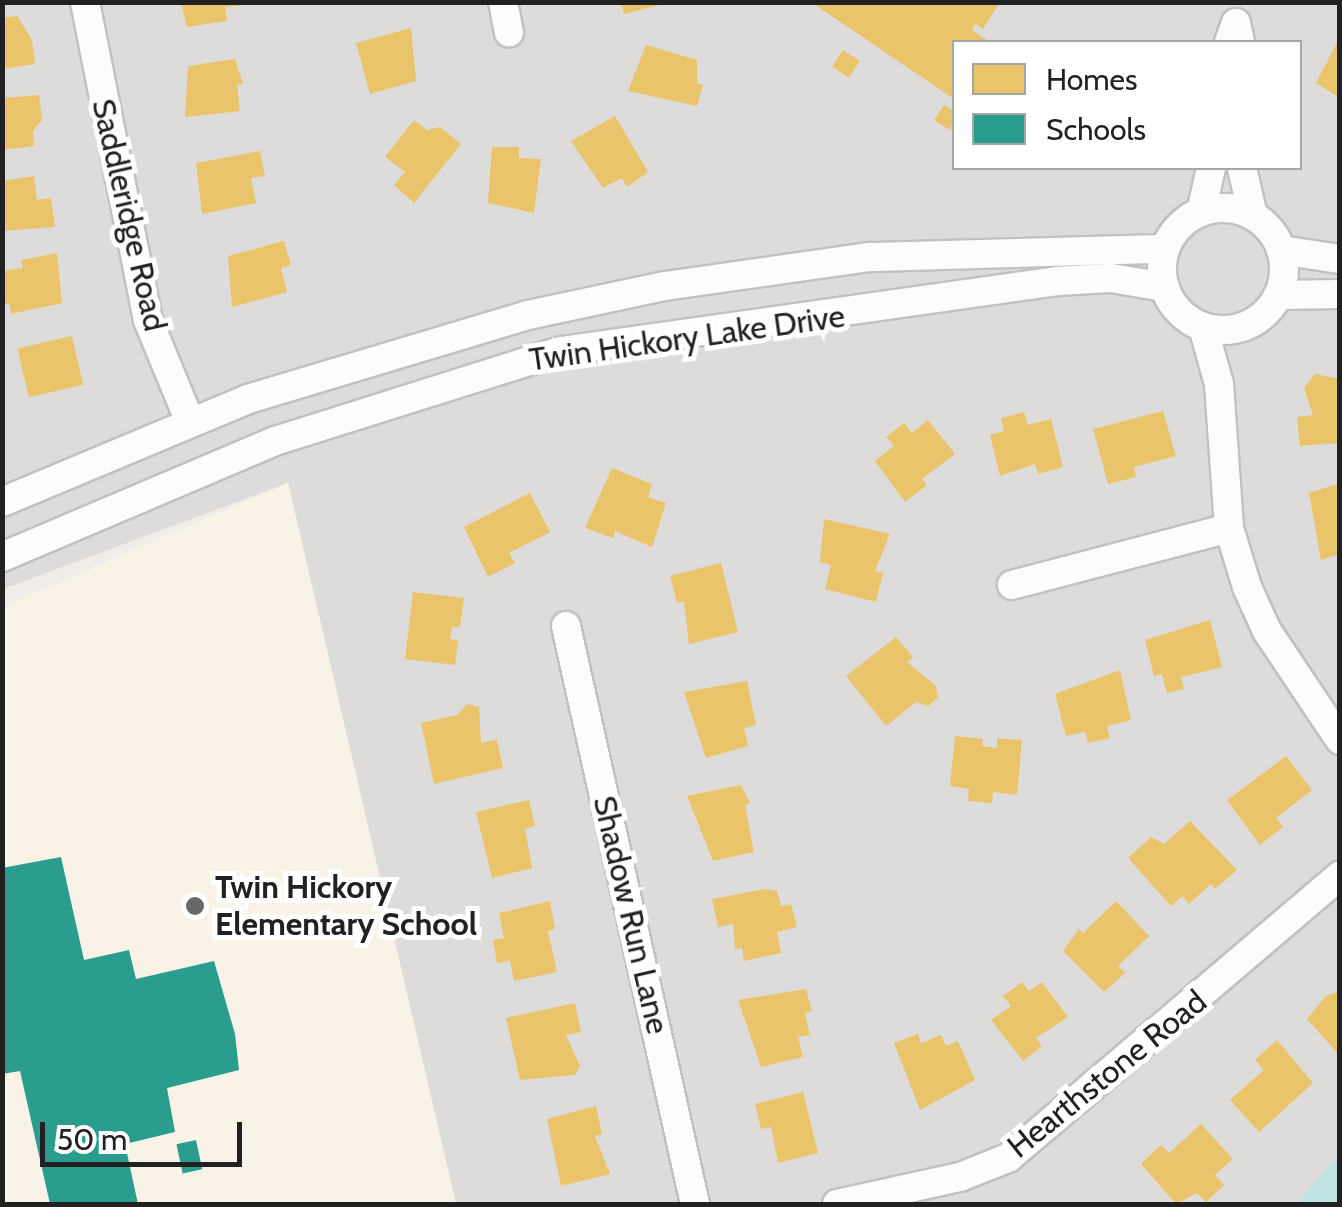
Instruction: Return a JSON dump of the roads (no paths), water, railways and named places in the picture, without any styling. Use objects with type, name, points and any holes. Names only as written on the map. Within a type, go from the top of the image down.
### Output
[{"type":"street","name":"Saddleridge Road","points":[[85,2],[148,320],[190,422]]},
{"type":"street","points":[[503,2],[509,32]]},
{"type":"street","points":[[1201,212],[1212,170]]},
{"type":"street","points":[[1242,170],[1253,216],[1281,250],[1340,258]]},
{"type":"street","points":[[1253,216],[1223,208],[1201,212],[1174,232],[1165,249],[1165,287],[1186,318],[1202,326],[1236,328],[1267,311],[1278,295],[1281,250]]},
{"type":"street","name":"Twin Hickory Lake Drive","points":[[2,502],[190,422],[432,340],[665,286],[938,250],[1165,249]]},
{"type":"street","name":"Twin Hickory Lake Drive","points":[[2,557],[274,441],[561,352],[1057,281],[1111,278],[1165,287]]},
{"type":"street","points":[[1278,295],[1340,294]]},
{"type":"street","points":[[1202,326],[1220,384],[1229,528],[1267,630],[1340,740]]},
{"type":"street","points":[[1220,384],[1228,372],[1236,328]]},
{"type":"street","points":[[1012,585],[1229,528]]},
{"type":"street","name":"Shadow Run Lane","points":[[566,626],[695,1204]]},
{"type":"street","name":"Hearthstone Road","points":[[838,1204],[960,1177],[1008,1158],[1340,875]]},
{"type":"water","points":[[1339,1156],[1339,1204],[1296,1204]]},
{"type":"place","name":"Twin Hickory Elementary School","points":[[195,906]]}]
